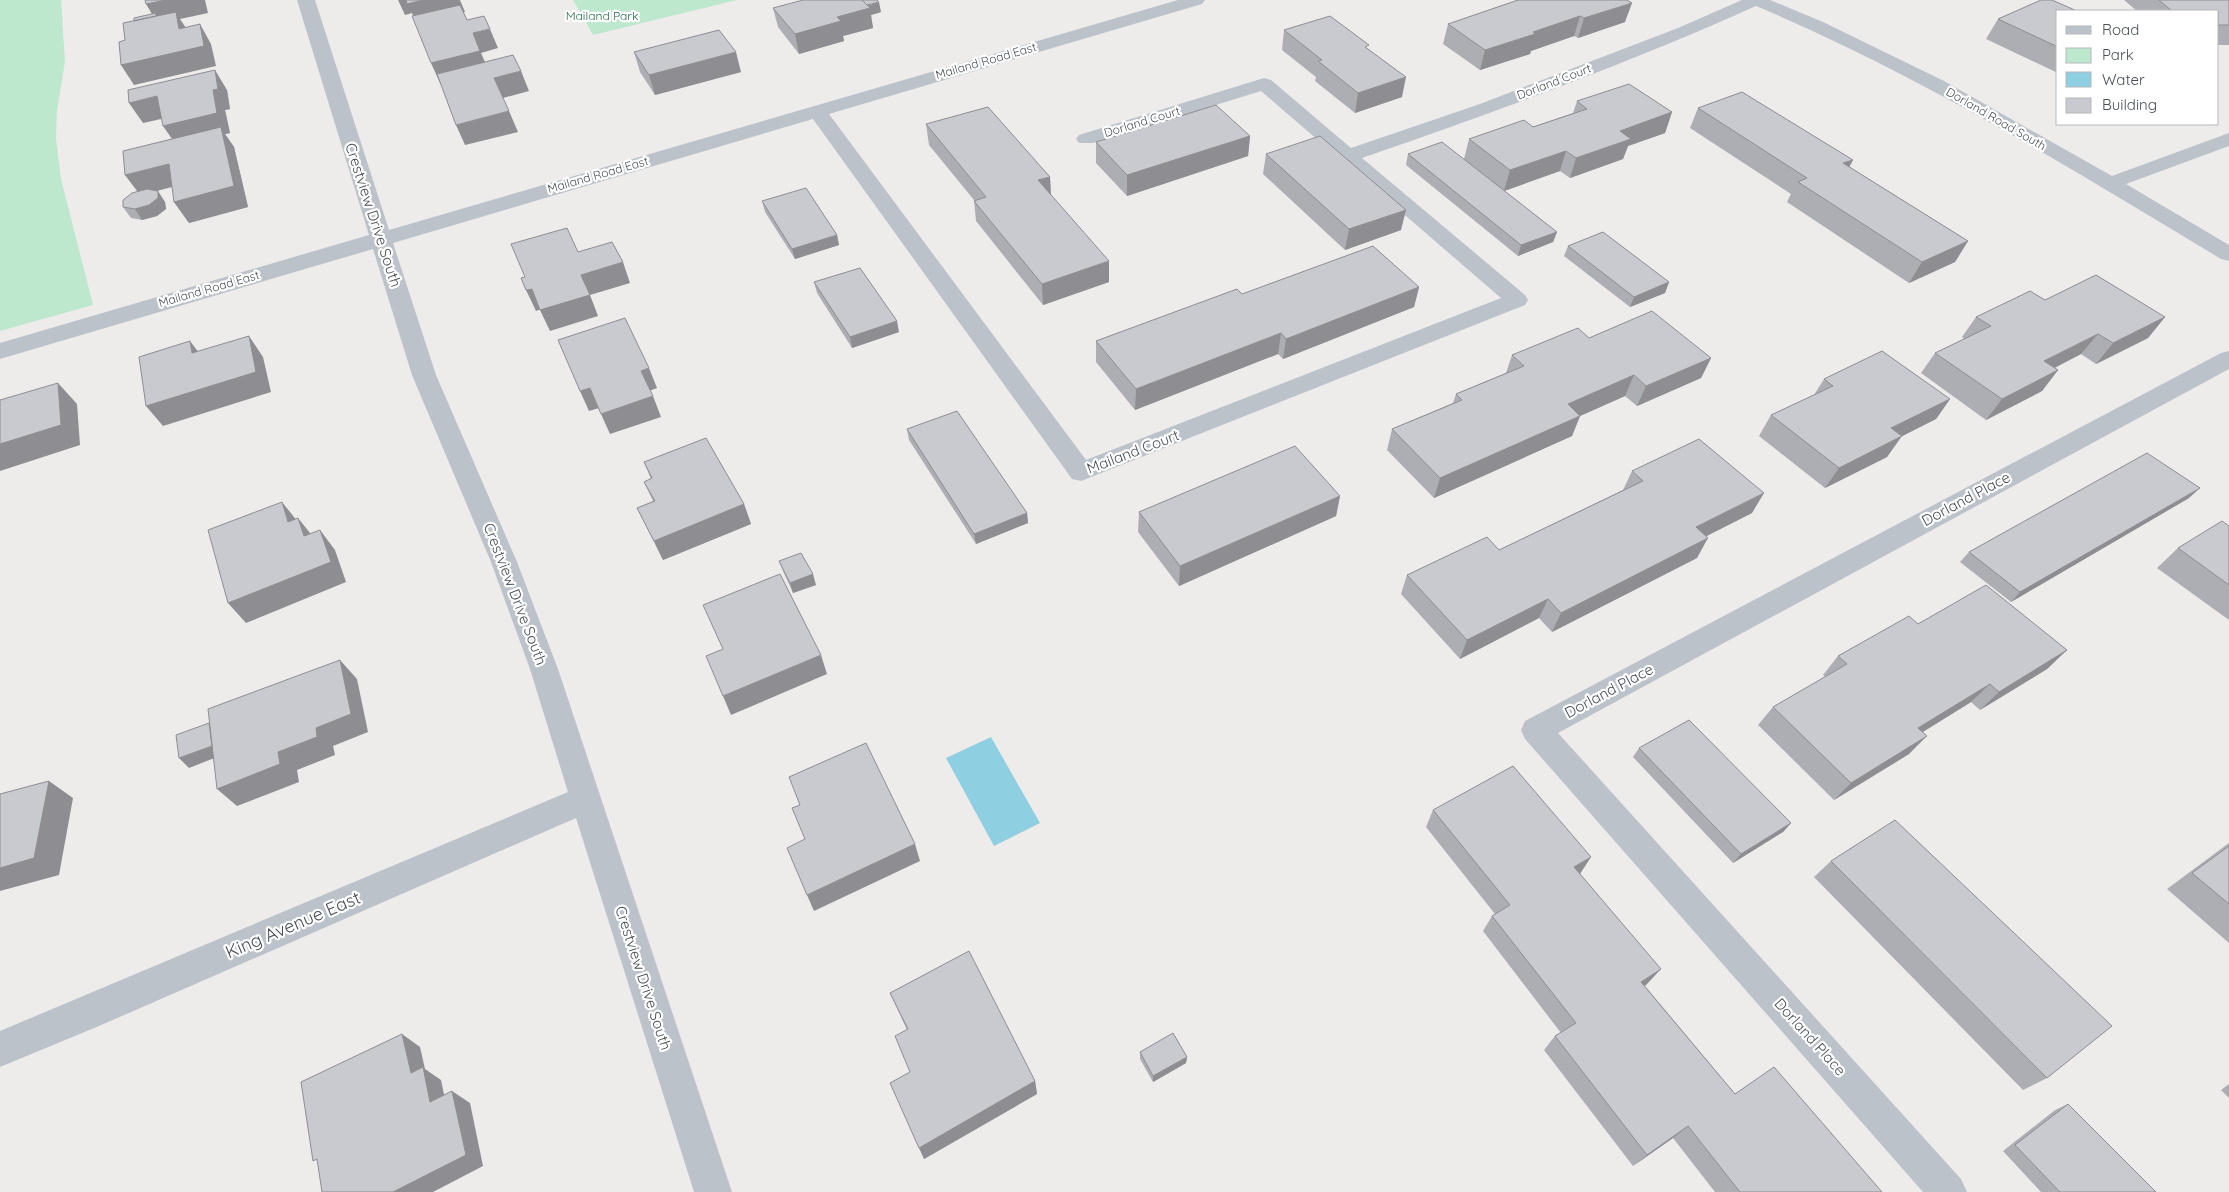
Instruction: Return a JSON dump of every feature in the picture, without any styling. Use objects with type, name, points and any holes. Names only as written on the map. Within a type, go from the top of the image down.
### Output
[{"type":"street","name":"Crestview Drive South","points":[[306,0],[424,376],[516,593],[544,669],[713,1192]]},
{"type":"street","name":"Mailand Road East","points":[[0,351],[1196,0]]},
{"type":"street","name":"Dorland Court","points":[[1348,156],[1496,104],[1707,23],[1756,0]]},
{"type":"street","name":"Dorland Road South","points":[[1756,0],[1900,66],[2229,254]]},
{"type":"street","name":"Dorland Court","points":[[1086,139],[1264,84],[1517,300]]},
{"type":"street","name":"Mailand Court","points":[[817,111],[1081,472],[1517,300]]},
{"type":"street","points":[[2109,184],[2229,138]]},
{"type":"street","name":"Dorland Place","points":[[1948,1192],[1536,730],[2229,358]]},
{"type":"street","name":"King Avenue East","points":[[0,1049],[87,1014],[586,799]]},
{"type":"green space","points":[[0,0],[61,0],[65,62],[57,111],[56,138],[61,179],[93,305],[0,331]]},
{"type":"green space","name":"Mailand Park","points":[[573,0],[737,0],[593,35]]},
{"type":"water","points":[[991,737],[1040,823],[994,846],[946,758]]},
{"type":"building","points":[[145,0],[166,0],[146,4]]},
{"type":"building","points":[[406,0],[423,0],[407,4]]},
{"type":"building","points":[[803,0],[862,0],[870,8],[837,17],[841,21],[795,34],[773,8]]},
{"type":"building","points":[[862,0],[877,0],[879,2],[867,5]]},
{"type":"building","points":[[1518,0],[1627,0],[1632,3],[1584,18],[1580,16],[1533,32],[1535,34],[1485,50],[1448,24]]},
{"type":"building","points":[[2041,0],[2052,0],[2075,10],[2056,10],[2056,46],[1998,19]]},
{"type":"building","points":[[2159,0],[2229,0],[2229,25],[2219,25],[2219,10],[2171,10]]},
{"type":"building","points":[[460,5],[467,20],[484,16],[490,29],[473,33],[480,51],[431,63],[412,16]]},
{"type":"building","points":[[176,12],[179,29],[200,24],[204,46],[121,65],[119,42],[125,40],[123,23]]},
{"type":"building","points":[[156,13],[156,16],[134,21],[134,18]]},
{"type":"building","points":[[1330,16],[1369,45],[1365,47],[1406,77],[1358,93],[1318,61],[1322,60],[1284,30]]},
{"type":"building","points":[[719,30],[736,52],[649,75],[634,52]]},
{"type":"building","points":[[513,55],[521,71],[494,78],[509,111],[456,125],[437,74]]},
{"type":"building","points":[[215,70],[218,89],[213,90],[217,113],[163,126],[157,96],[129,103],[128,90]]},
{"type":"building","points":[[1629,84],[1672,112],[1620,131],[1631,139],[1576,158],[1566,151],[1510,170],[1469,139],[1524,120],[1533,127],[1587,109],[1577,101]]},
{"type":"building","points":[[1742,92],[1853,160],[1843,163],[1968,241],[1922,262],[1798,182],[1807,178],[1698,108]]},
{"type":"building","points":[[1216,105],[1250,136],[1127,175],[1096,142]]},
{"type":"building","points":[[988,107],[1050,177],[1038,180],[1109,261],[1042,284],[974,201],[986,197],[926,124]]},
{"type":"building","points":[[221,127],[234,186],[174,202],[169,164],[125,175],[123,151]]},
{"type":"building","points":[[1320,136],[1406,210],[1349,229],[1266,154]]},
{"type":"building","points":[[1442,142],[1557,232],[1521,245],[1408,154]]},
{"type":"building","points":[[806,188],[837,235],[792,249],[762,201]]},
{"type":"building","points":[[147,189],[158,191],[158,198],[149,205],[135,209],[123,207],[123,200],[132,193]]},
{"type":"building","points":[[567,228],[578,252],[612,242],[623,262],[581,275],[590,295],[540,310],[532,289],[526,290],[521,278],[525,277],[511,244]]},
{"type":"building","points":[[1603,232],[1669,282],[1634,297],[1568,246]]},
{"type":"building","points":[[1373,246],[1419,287],[1286,339],[1281,333],[1136,389],[1096,341],[1237,289],[1242,294]]},
{"type":"building","points":[[860,268],[897,321],[850,337],[814,282]]},
{"type":"building","points":[[2096,275],[2165,317],[2113,343],[2098,334],[2044,361],[2058,370],[2002,399],[1935,353],[1991,326],[1976,317],[2030,291],[2045,300]]},
{"type":"building","points":[[1652,311],[1711,358],[1646,386],[1634,375],[1568,404],[1580,416],[1440,478],[1392,429],[1462,400],[1456,394],[1524,366],[1512,355],[1578,328],[1589,338]]},
{"type":"building","points":[[625,318],[649,368],[641,371],[653,396],[601,414],[590,388],[580,391],[558,340]]},
{"type":"building","points":[[249,336],[256,372],[146,406],[139,357],[190,341],[192,353]]},
{"type":"building","points":[[1882,351],[1950,399],[1891,428],[1902,436],[1839,468],[1771,415],[1833,386],[1824,379]]},
{"type":"building","points":[[58,383],[61,425],[0,444],[0,400]]},
{"type":"building","points":[[957,411],[1027,513],[974,534],[907,429]]},
{"type":"building","points":[[706,438],[744,504],[654,541],[637,508],[655,501],[644,482],[652,478],[644,462]]},
{"type":"building","points":[[1699,439],[1764,493],[1696,527],[1708,538],[1561,613],[1548,599],[1467,640],[1407,575],[1487,537],[1499,550],[1643,481],[1632,471]]},
{"type":"building","points":[[1295,446],[1340,496],[1180,566],[1139,512]]},
{"type":"building","points":[[2147,453],[2200,488],[2020,592],[1969,552]]},
{"type":"building","points":[[282,502],[288,522],[298,518],[304,536],[320,530],[331,562],[228,603],[208,530]]},
{"type":"building","points":[[2222,521],[2229,526],[2229,585],[2178,548]]},
{"type":"building","points":[[801,553],[813,574],[790,583],[779,561]]},
{"type":"building","points":[[780,574],[821,655],[723,696],[706,656],[723,649],[703,605]]},
{"type":"building","points":[[1986,585],[2067,650],[1999,692],[1990,684],[1918,728],[1927,736],[1851,783],[1773,707],[1847,664],[1838,656],[1909,616],[1918,624]]},
{"type":"building","points":[[340,660],[351,714],[316,728],[317,737],[278,752],[280,764],[217,789],[208,709]]},
{"type":"building","points":[[1689,720],[1791,823],[1741,854],[1639,748]]},
{"type":"building","points":[[209,723],[212,746],[179,758],[176,735]]},
{"type":"building","points":[[866,743],[915,844],[807,895],[787,848],[805,839],[792,808],[800,805],[789,777]]},
{"type":"building","points":[[1513,766],[1591,857],[1574,867],[1661,969],[1641,982],[1735,1094],[1774,1067],[1882,1192],[1740,1192],[1688,1126],[1647,1155],[1555,1036],[1576,1023],[1492,916],[1510,905],[1433,810]]},
{"type":"building","points":[[49,781],[34,858],[0,868],[0,794]]},
{"type":"building","points":[[1895,820],[2112,1026],[2047,1078],[1831,861]]},
{"type":"building","points":[[2229,846],[2229,904],[2192,873]]},
{"type":"building","points":[[969,951],[1035,1081],[919,1148],[890,1083],[910,1072],[895,1036],[908,1029],[890,993]]},
{"type":"building","points":[[1173,1033],[1187,1057],[1153,1076],[1140,1052]]},
{"type":"building","points":[[402,1034],[411,1073],[423,1067],[430,1102],[452,1091],[466,1155],[393,1192],[322,1192],[317,1159],[313,1161],[301,1082]]},
{"type":"building","points":[[2068,1104],[2156,1192],[2060,1192],[2015,1145]]}]
